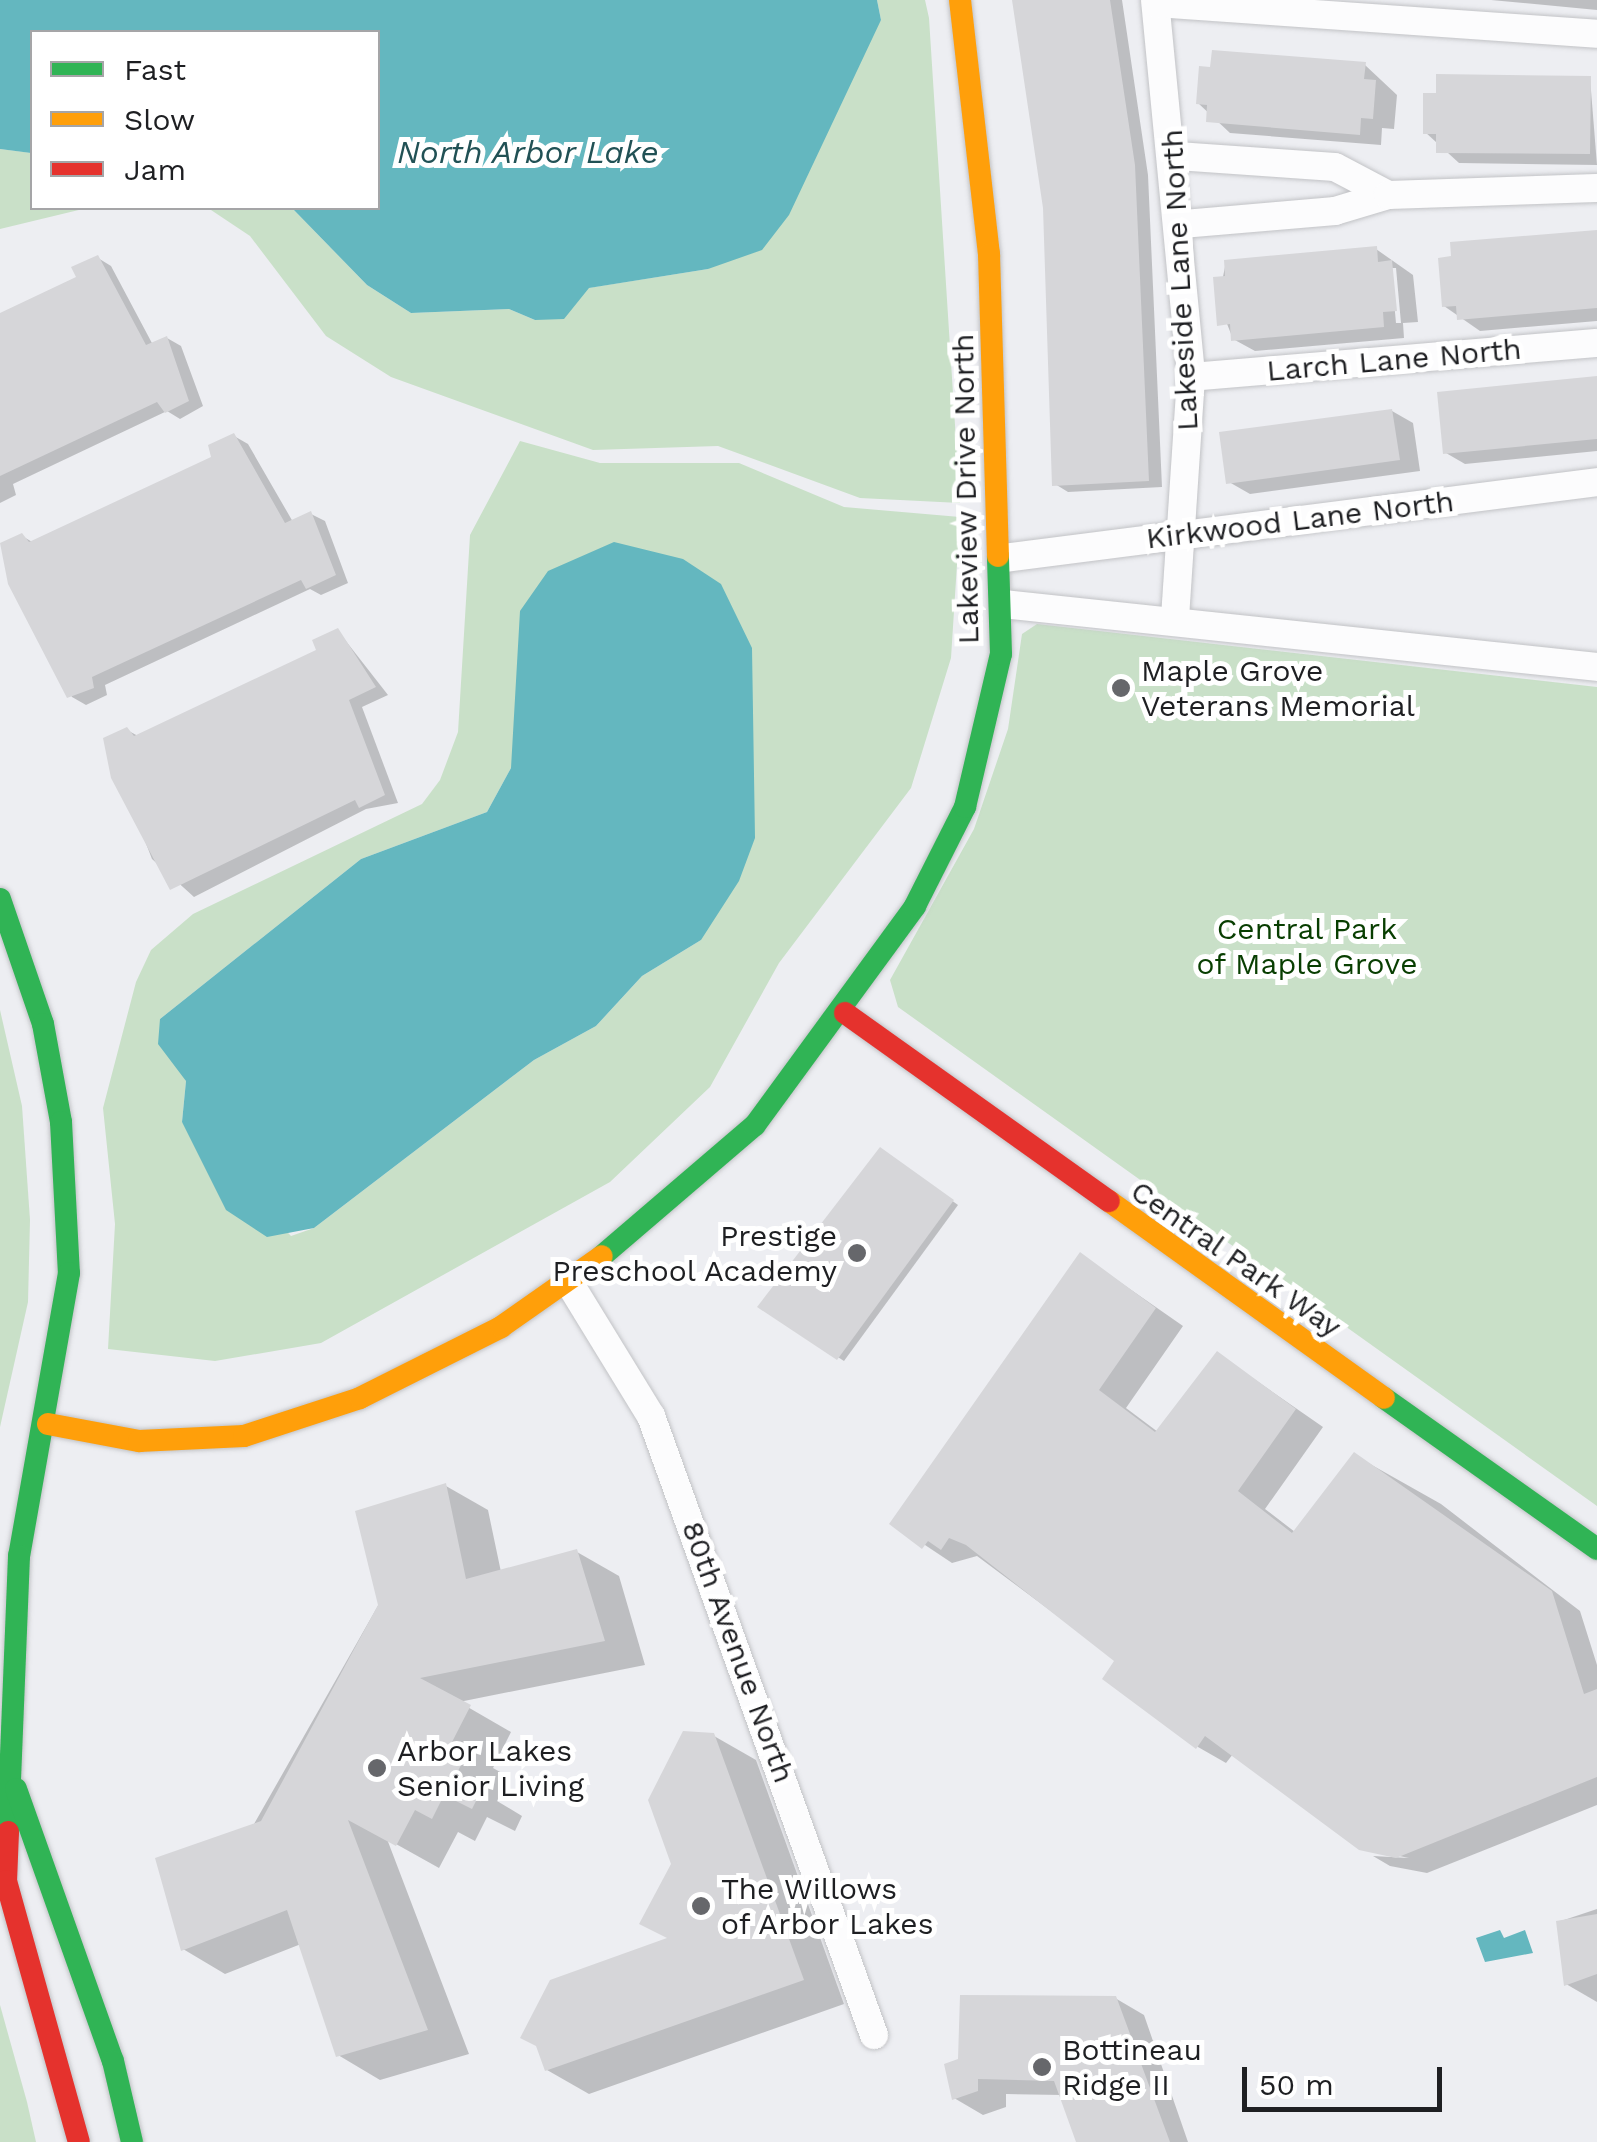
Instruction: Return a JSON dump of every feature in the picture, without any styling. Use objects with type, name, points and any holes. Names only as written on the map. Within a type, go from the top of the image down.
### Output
[{"type":"street","name":"Lakeview Drive North","points":[[48,1424],[139,1441],[262,1431],[416,1372],[570,1284],[755,1125],[844,1014],[965,807],[996,703],[1004,558],[989,254],[960,0]]},
{"type":"street","points":[[1156,2],[1597,34]]},
{"type":"street","name":"Lakeside Lane North","points":[[1156,2],[1177,156],[1191,376],[1186,535],[1175,620]]},
{"type":"street","points":[[1177,156],[1335,167],[1388,194]]},
{"type":"street","points":[[1182,224],[1335,212],[1388,194],[1597,188]]},
{"type":"street","name":"Larch Lane North","points":[[1191,376],[1597,343]]},
{"type":"street","name":"Kirkwood Lane North","points":[[1004,558],[1597,482]]},
{"type":"street","points":[[1003,604],[1597,666]]},
{"type":"street","points":[[0,898],[43,1024],[68,1194],[64,1344],[19,1556],[6,1882],[79,2142]]},
{"type":"street","name":"Central Park Way","points":[[844,1014],[1597,1549]]},
{"type":"street","name":"80th Avenue North","points":[[570,1284],[651,1416],[874,2036]]},
{"type":"street","points":[[8,1769],[113,2061],[132,2142]]},
{"type":"green space","points":[[877,0],[925,0],[960,503],[860,498],[718,446],[593,450],[391,377],[326,336],[250,236],[211,210],[294,210],[367,285],[411,313],[509,309],[535,320],[588,288],[708,269],[881,20]]},
{"type":"green space","points":[[0,149],[30,153],[30,210],[79,210],[0,229]]},
{"type":"green space","points":[[520,441],[600,463],[739,463],[844,507],[960,517],[951,658],[911,788],[779,963],[710,1087],[610,1182],[321,1343],[215,1361],[108,1349],[115,1224],[103,1108],[136,982],[151,950],[193,914],[422,804],[440,780],[458,732],[470,535]],"holes":[[[511,768],[701,940],[642,976],[596,1026],[534,1060],[314,1228],[291,1236],[182,1122],[186,1081],[160,1019],[361,859],[487,812]]]},
{"type":"green space","name":"Central Park of Maple Grove","points":[[1037,624],[1597,687],[1597,1506],[898,1007],[890,980],[974,829],[1008,729],[1022,634]]},
{"type":"green space","points":[[0,1010],[22,1106],[30,1220],[28,1302],[0,1427]]},
{"type":"green space","points":[[0,2005],[27,2102],[36,2142],[0,2142]]},
{"type":"water","name":"North Arbor Lake","points":[[0,0],[877,0],[881,20],[789,215],[762,250],[708,269],[589,288],[564,319],[535,320],[509,309],[411,313],[367,285],[294,210],[380,210],[380,30],[30,30],[30,153],[0,149]]},
{"type":"water","points":[[614,542],[683,559],[721,584],[752,648],[755,838],[739,881],[701,940],[642,976],[596,1026],[534,1060],[314,1228],[267,1237],[226,1210],[182,1122],[186,1081],[158,1044],[160,1019],[361,859],[487,812],[511,768],[520,611],[548,571]]},
{"type":"water","points":[[1500,1930],[1504,1938],[1525,1930],[1533,1953],[1485,1962],[1476,1938]]},
{"type":"building","points":[[1012,0],[1110,0],[1135,165],[1149,481],[1052,486],[1043,208]]},
{"type":"building","points":[[1212,50],[1366,62],[1364,79],[1376,80],[1373,119],[1361,118],[1360,135],[1206,122],[1207,105],[1196,104],[1199,66],[1210,67]]},
{"type":"building","points":[[1436,74],[1591,76],[1590,154],[1436,153],[1436,134],[1423,134],[1423,93],[1436,93]]},
{"type":"building","points":[[1597,230],[1597,308],[1457,320],[1456,306],[1442,307],[1438,258],[1451,256],[1450,242]]},
{"type":"building","points":[[1377,246],[1378,262],[1392,260],[1397,311],[1383,312],[1384,327],[1231,341],[1230,324],[1217,326],[1213,277],[1225,276],[1224,260]]},
{"type":"building","points":[[98,255],[146,345],[167,336],[189,401],[165,413],[157,402],[0,476],[0,313],[76,277],[71,267]]},
{"type":"building","points":[[1597,376],[1597,439],[1443,454],[1437,392]]},
{"type":"building","points":[[1392,409],[1400,460],[1226,484],[1219,432]]},
{"type":"building","points":[[234,433],[285,523],[311,511],[336,575],[306,589],[301,580],[92,677],[94,688],[67,698],[8,584],[0,543],[22,533],[29,542],[211,457],[208,445]]},
{"type":"building","points":[[338,628],[376,687],[349,700],[385,795],[359,808],[355,800],[170,890],[111,778],[103,738],[127,727],[134,736],[316,650],[312,640]]},
{"type":"building","name":"Prestige Preschool Academy","points":[[880,1147],[954,1200],[837,1360],[757,1307]]},
{"type":"building","points":[[1080,1252],[1156,1308],[1099,1390],[1155,1432],[1217,1351],[1296,1409],[1238,1491],[1292,1533],[1354,1452],[1552,1591],[1584,1694],[1597,1689],[1597,1777],[1396,1858],[1359,1850],[1205,1736],[1196,1749],[1102,1679],[1114,1661],[966,1545],[949,1538],[941,1550],[928,1541],[922,1549],[889,1524]]},
{"type":"building","name":"Arbor Lakes Senior Living","points":[[446,1483],[466,1579],[577,1549],[605,1641],[420,1678],[471,1705],[452,1742],[468,1751],[456,1775],[482,1789],[472,1809],[444,1795],[432,1819],[415,1810],[396,1846],[348,1820],[428,2030],[336,2057],[287,1910],[181,1951],[155,1858],[261,1821],[378,1605],[355,1511]]},
{"type":"building","name":"The Willows of Arbor Lakes","points":[[683,1731],[714,1733],[804,1980],[545,2071],[536,2046],[520,2038],[550,1980],[667,1938],[639,1924],[671,1864],[648,1800]]},
{"type":"building","points":[[1597,1914],[1597,1974],[1564,1986],[1556,1921]]},
{"type":"building","name":"Bottineau Ridge II","points":[[960,1995],[1116,1996],[1170,2142],[1076,2142],[1054,2081],[978,2079],[978,2091],[952,2100],[944,2064],[958,2059]]},
{"type":"traffic: fast","points":[[602,1256],[755,1125],[915,906],[965,807],[1001,654],[998,556]]},
{"type":"traffic: fast","points":[[0,899],[43,1024],[61,1122],[69,1273],[19,1556],[8,1832]]},
{"type":"traffic: fast","points":[[1384,1398],[1597,1549]]},
{"type":"traffic: fast","points":[[16,1789],[113,2061],[132,2142]]},
{"type":"traffic: slow","points":[[960,0],[989,254],[998,556]]},
{"type":"traffic: slow","points":[[1109,1201],[1384,1398]]},
{"type":"traffic: slow","points":[[48,1424],[139,1441],[244,1436],[360,1398],[501,1327],[602,1256]]},
{"type":"traffic: jam","points":[[845,1013],[1109,1201]]},
{"type":"traffic: jam","points":[[8,1832],[6,1881],[79,2142]]},
{"type":"place","name":"Maple Grove Veterans Memorial","points":[[1121,688]]},
{"type":"place","name":"Prestige Preschool Academy","points":[[857,1253]]},
{"type":"place","name":"Arbor Lakes Senior Living","points":[[377,1768]]},
{"type":"place","name":"The Willows of Arbor Lakes","points":[[701,1906]]},
{"type":"place","name":"Bottineau Ridge II","points":[[1042,2067]]}]
